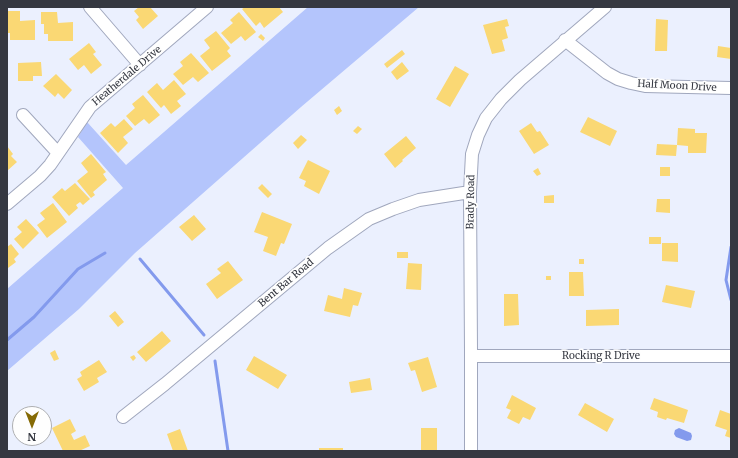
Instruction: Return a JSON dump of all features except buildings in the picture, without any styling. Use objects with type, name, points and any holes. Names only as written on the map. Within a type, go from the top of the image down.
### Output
[{"type":"street","points":[[90,7],[140,65]]},
{"type":"street","name":"Heatherdale Drive","points":[[7,204],[40,176],[50,165],[90,107],[207,7]]},
{"type":"street","name":"Brady Road","points":[[471,451],[470,192],[472,154],[478,135],[486,118],[499,102],[520,80],[605,7]]},
{"type":"street","name":"Half Moon Drive","points":[[565,40],[607,72],[618,79],[631,83],[645,86],[731,88]]},
{"type":"street","points":[[23,115],[58,153]]},
{"type":"street","name":"Bent Bar Road","points":[[123,417],[165,384],[328,248],[369,219],[419,200],[470,192]]},
{"type":"street","name":"Rocking R Drive","points":[[471,356],[731,356]]},
{"type":"shaded area","points":[[308,7],[419,7],[301,107],[135,253],[79,309],[7,371],[7,289],[123,188],[78,137],[87,122],[126,165]]},
{"type":"shaded area","points":[[679,428],[691,433],[691,440],[687,441],[676,437],[674,434],[675,430]]},
{"type":"waterway","points":[[731,247],[726,280],[731,300]]},
{"type":"waterway","points":[[7,340],[34,317],[78,269],[105,253]]},
{"type":"waterway","points":[[140,259],[204,335]]},
{"type":"waterway","points":[[215,361],[228,451]]}]
